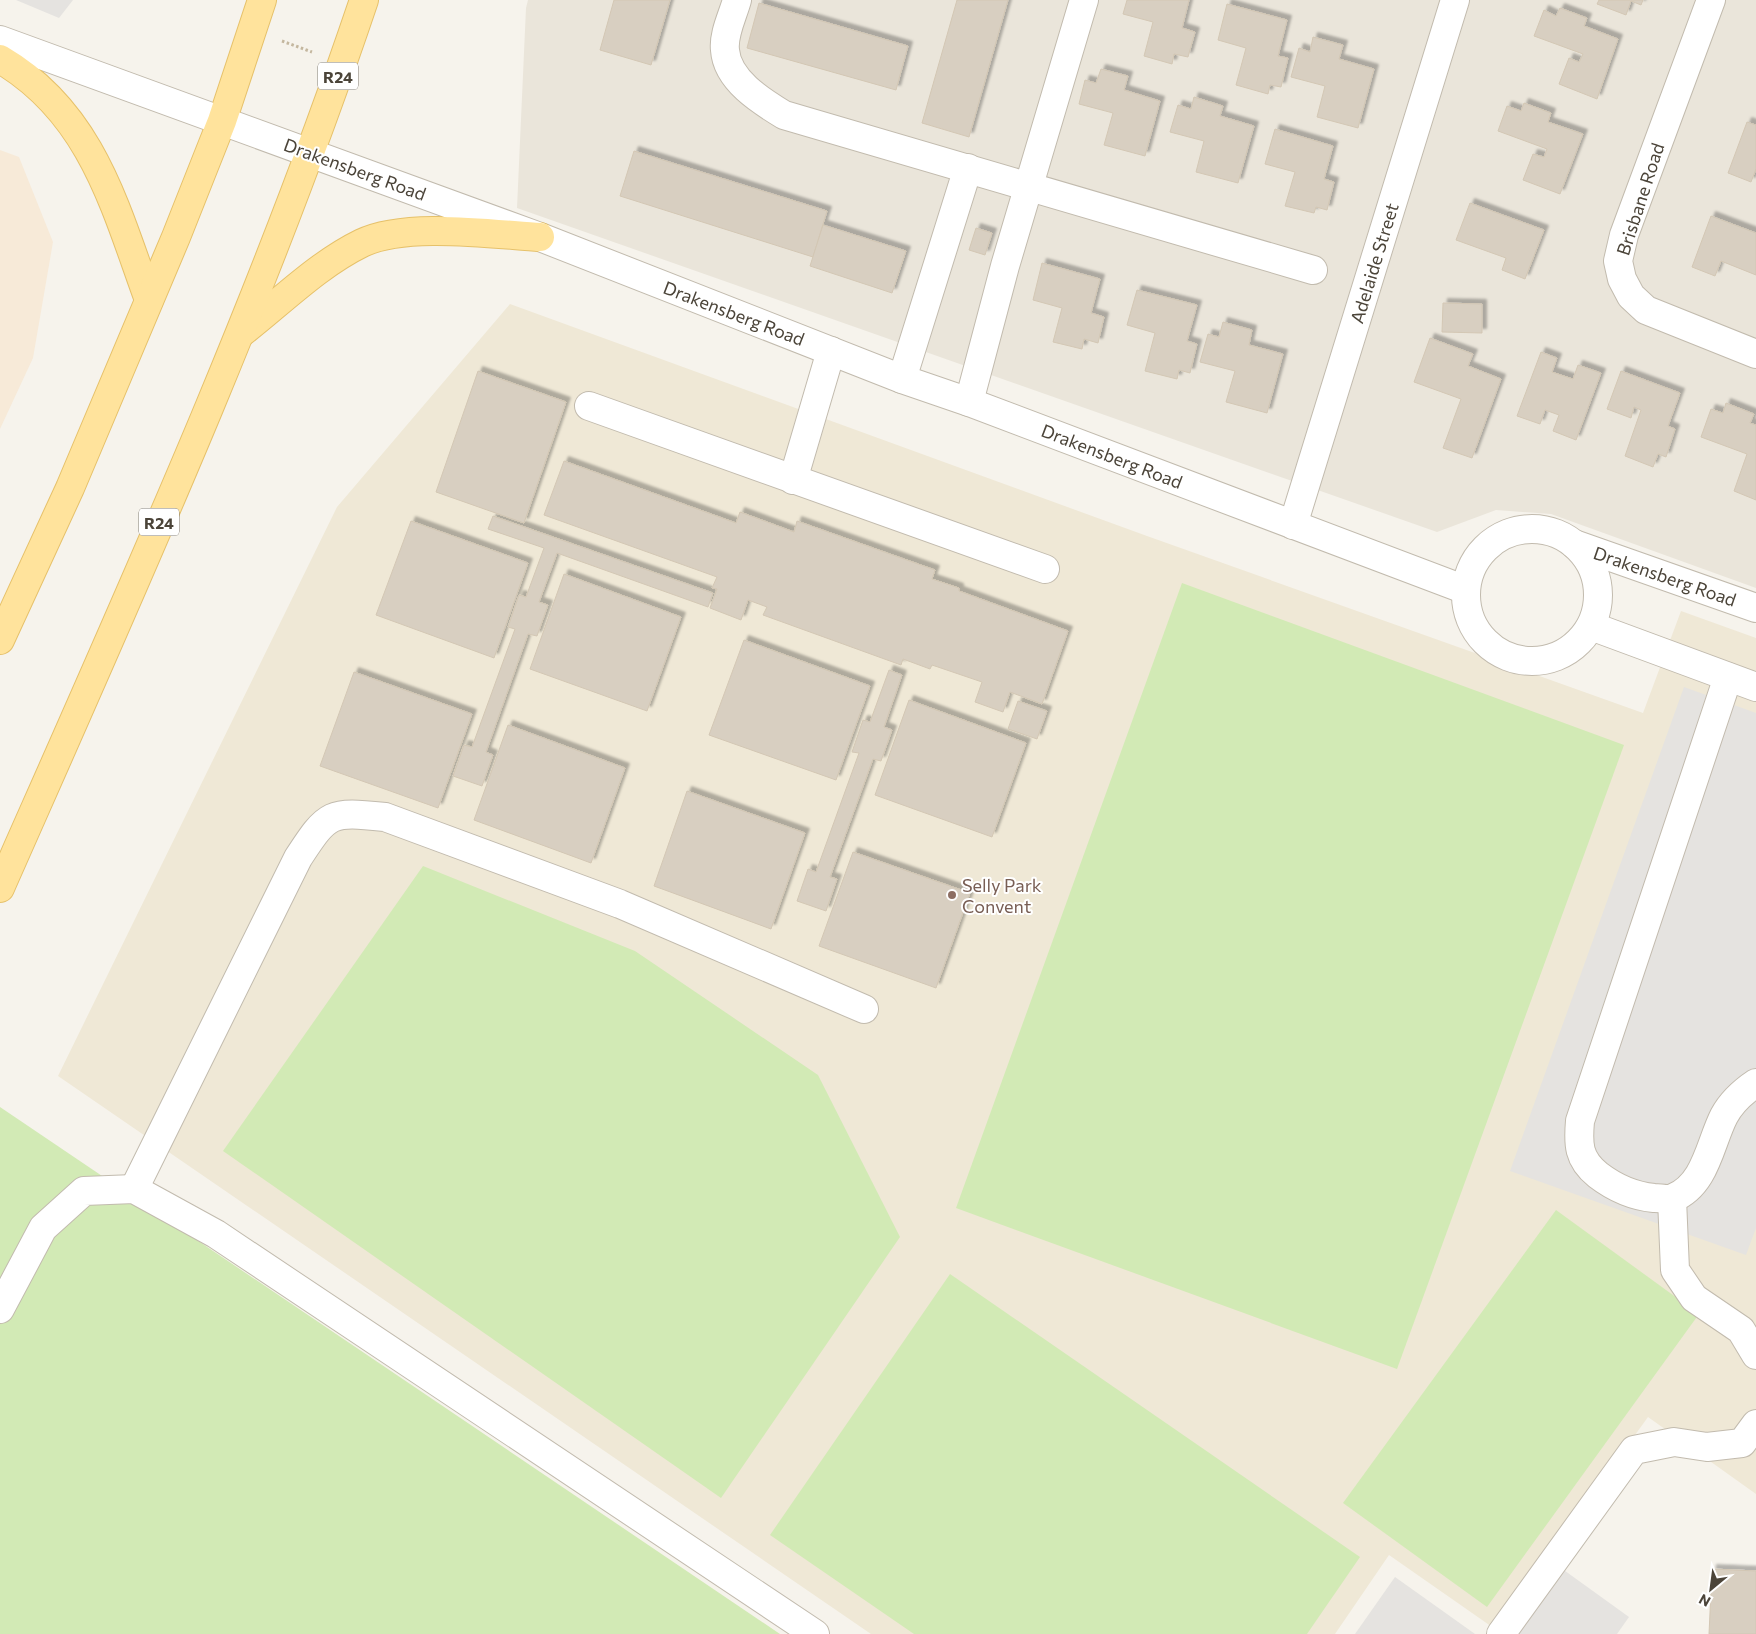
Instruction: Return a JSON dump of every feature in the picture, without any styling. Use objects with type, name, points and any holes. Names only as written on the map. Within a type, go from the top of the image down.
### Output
[{"type":"main road","points":[[0,640],[70,488],[149,300],[222,121],[262,0]]},
{"type":"main road","name":"R24","points":[[0,888],[240,334],[343,64],[364,0]]},
{"type":"main road","points":[[0,59],[38,88],[66,116],[91,152],[119,214],[149,300]]},
{"type":"main road","points":[[240,334],[332,260],[364,242],[402,233],[440,231],[540,237]]},
{"type":"street","points":[[737,0],[725,50],[732,70],[747,88],[784,115],[1313,270]]},
{"type":"street","points":[[970,402],[1005,266],[1084,0]]},
{"type":"street","name":"Adelaide Street","points":[[1293,525],[1455,0]]},
{"type":"street","name":"Brisbane Road","points":[[1711,0],[1624,236],[1618,262],[1622,279],[1632,296],[1646,310],[1756,354]]},
{"type":"street","name":"Drakensberg Road","points":[[0,40],[540,237],[902,379],[970,402],[1466,590]]},
{"type":"street","points":[[902,379],[968,168]]},
{"type":"street","points":[[793,480],[831,351]]},
{"type":"street","points":[[589,406],[1045,569]]},
{"type":"street","points":[[1536,529],[1556,534],[1574,544],[1588,560],[1597,581],[1598,604],[1591,626],[1580,642],[1563,654],[1544,660],[1517,660],[1504,656],[1488,644],[1475,628],[1467,610],[1466,590],[1471,569],[1481,552],[1503,536],[1516,531],[1536,529]]},
{"type":"street","name":"Drakensberg Road","points":[[1574,544],[1756,608]]},
{"type":"street","points":[[1591,626],[1756,688]]},
{"type":"street","points":[[1728,677],[1580,1121],[1578,1146],[1589,1168],[1614,1187],[1643,1197],[1672,1199],[1692,1187],[1707,1158],[1725,1114],[1745,1090],[1756,1083]]},
{"type":"street","points":[[134,1189],[298,858],[318,828],[328,818],[348,813],[384,817],[620,904],[864,1009]]},
{"type":"street","points":[[0,1309],[43,1228],[84,1191],[134,1189],[216,1234],[815,1634]]},
{"type":"street","points":[[1672,1199],[1675,1270],[1694,1298],[1741,1330],[1756,1355]]},
{"type":"street","points":[[1501,1634],[1634,1450],[1674,1442],[1707,1447],[1742,1443],[1756,1424]]},
{"type":"path","points":[[252,30],[343,64]]},
{"type":"shaded area","points":[[16,0],[73,0],[59,18]]},
{"type":"shaded area","points":[[528,0],[1756,0],[1756,588],[1551,514],[1496,510],[1437,532],[517,208],[526,8]]},
{"type":"shaded area","points":[[0,150],[19,157],[53,242],[33,358],[0,429]]},
{"type":"shaded area","name":"Selly Park Convent","points":[[510,304],[1147,536],[1643,713],[1681,611],[1756,638],[1756,1494],[1648,1417],[1495,1629],[1389,1555],[1335,1634],[871,1634],[58,1076],[337,507]]},
{"type":"shaded area","points":[[1684,687],[1756,713],[1756,1228],[1746,1255],[1510,1171]]},
{"type":"shaded area","points":[[1561,1568],[1629,1617],[1617,1634],[1512,1634]]},
{"type":"shaded area","points":[[1395,1577],[1475,1634],[1355,1634]]},
{"type":"green space","points":[[1182,583],[1624,745],[1397,1369],[956,1208]]},
{"type":"green space","points":[[423,866],[635,951],[818,1075],[900,1237],[721,1498],[223,1151]]},
{"type":"green space","points":[[0,1107],[780,1634],[0,1634]]},
{"type":"green space","points":[[1556,1210],[1699,1314],[1487,1607],[1343,1503]]},
{"type":"green space","points":[[950,1274],[1360,1557],[1307,1634],[914,1634],[770,1535]]},
{"type":"building","points":[[614,0],[670,0],[651,65],[600,50]]},
{"type":"building","points":[[957,0],[1008,0],[969,137],[922,123]]},
{"type":"building","points":[[1127,0],[1189,0],[1182,28],[1195,32],[1188,57],[1174,54],[1172,64],[1144,56],[1153,22],[1123,14]]},
{"type":"building","points":[[1599,0],[1643,0],[1641,5],[1631,1],[1626,15],[1597,4]]},
{"type":"building","points":[[759,3],[908,46],[896,90],[747,48]]},
{"type":"building","points":[[1227,4],[1287,20],[1278,56],[1288,58],[1281,87],[1270,85],[1268,94],[1236,85],[1246,48],[1218,40]]},
{"type":"building","points":[[1560,8],[1587,18],[1584,26],[1618,39],[1597,99],[1559,84],[1569,58],[1579,62],[1583,54],[1534,36],[1544,10],[1556,16]]},
{"type":"building","points":[[1313,37],[1343,45],[1339,59],[1374,69],[1358,128],[1317,117],[1325,86],[1291,77],[1299,48],[1310,52]]},
{"type":"building","points":[[1101,69],[1128,76],[1124,90],[1160,101],[1145,156],[1104,145],[1113,113],[1079,104],[1085,80],[1096,83]]},
{"type":"building","points":[[1194,97],[1223,106],[1220,116],[1254,126],[1238,183],[1196,172],[1204,141],[1170,132],[1178,105],[1191,109]]},
{"type":"building","points":[[1524,103],[1551,113],[1548,122],[1583,134],[1560,194],[1523,180],[1533,154],[1544,157],[1547,149],[1498,131],[1507,106],[1521,111]]},
{"type":"building","points":[[1747,122],[1756,125],[1756,169],[1751,182],[1728,173]]},
{"type":"building","points":[[1275,129],[1333,146],[1324,179],[1334,182],[1327,210],[1316,207],[1314,213],[1285,206],[1295,172],[1265,164]]},
{"type":"building","points":[[634,151],[827,211],[813,257],[620,196]]},
{"type":"building","points":[[1470,203],[1544,230],[1525,279],[1502,270],[1506,258],[1456,240]]},
{"type":"building","points":[[1711,216],[1756,233],[1756,275],[1721,261],[1715,276],[1692,267]]},
{"type":"building","points":[[823,225],[906,251],[892,293],[810,266]]},
{"type":"building","points":[[976,228],[992,233],[985,255],[969,250]]},
{"type":"building","points":[[1042,263],[1100,279],[1091,313],[1104,317],[1098,343],[1084,339],[1082,349],[1053,342],[1062,308],[1033,300]]},
{"type":"building","points":[[1137,290],[1197,305],[1187,341],[1197,344],[1190,373],[1179,370],[1177,379],[1145,371],[1155,333],[1127,325]]},
{"type":"building","points":[[1443,303],[1482,304],[1482,333],[1442,332]]},
{"type":"building","points":[[1223,322],[1252,330],[1249,345],[1283,354],[1267,413],[1226,402],[1235,371],[1200,362],[1208,334],[1219,337]]},
{"type":"building","points":[[1430,338],[1473,354],[1468,366],[1501,379],[1472,458],[1443,448],[1461,399],[1414,382]]},
{"type":"building","points":[[1541,352],[1557,358],[1552,372],[1573,379],[1578,365],[1601,373],[1576,440],[1553,431],[1559,415],[1545,410],[1540,424],[1517,416]]},
{"type":"building","points":[[478,371],[566,402],[524,523],[436,492]]},
{"type":"building","points":[[1621,371],[1680,393],[1668,426],[1675,429],[1666,457],[1658,454],[1653,467],[1625,456],[1641,410],[1634,407],[1631,418],[1607,409]]},
{"type":"building","points":[[1726,403],[1754,414],[1750,423],[1756,425],[1756,500],[1734,491],[1747,454],[1701,437],[1711,409],[1723,413]]},
{"type":"building","points":[[564,461],[736,523],[740,512],[794,532],[797,521],[935,570],[932,579],[959,588],[959,591],[1068,631],[1042,704],[1010,692],[1003,712],[975,702],[982,682],[932,665],[930,669],[903,659],[901,665],[763,615],[767,607],[748,600],[741,620],[710,608],[717,589],[712,588],[717,577],[544,515]]},
{"type":"building","points":[[493,516],[713,593],[708,607],[557,553],[539,602],[548,605],[537,636],[528,634],[486,752],[493,755],[482,786],[453,776],[464,745],[472,747],[515,629],[508,627],[519,595],[526,597],[544,548],[488,529]]},
{"type":"building","points":[[411,521],[528,563],[494,658],[376,615]]},
{"type":"building","points":[[564,574],[681,617],[647,711],[530,669]]},
{"type":"building","points":[[744,640],[870,686],[836,780],[709,735]]},
{"type":"building","points":[[889,670],[902,675],[884,727],[892,730],[881,761],[873,759],[830,877],[837,879],[826,911],[797,901],[808,869],[816,872],[859,753],[852,752],[863,720],[870,722]]},
{"type":"building","points":[[354,672],[472,714],[438,808],[320,766]]},
{"type":"building","points":[[909,700],[1026,743],[992,837],[875,795]]},
{"type":"building","points":[[1018,701],[1047,711],[1037,739],[1008,729]]},
{"type":"building","points":[[508,725],[625,768],[591,863],[474,820]]},
{"type":"building","points":[[687,791],[805,833],[771,929],[654,886]]},
{"type":"building","points":[[853,852],[970,893],[936,988],[819,946]]},
{"type":"building","points":[[1712,1569],[1756,1571],[1756,1634],[1709,1634]]},
{"type":"place","name":"Selly Park Convent","points":[[952,895]]}]
